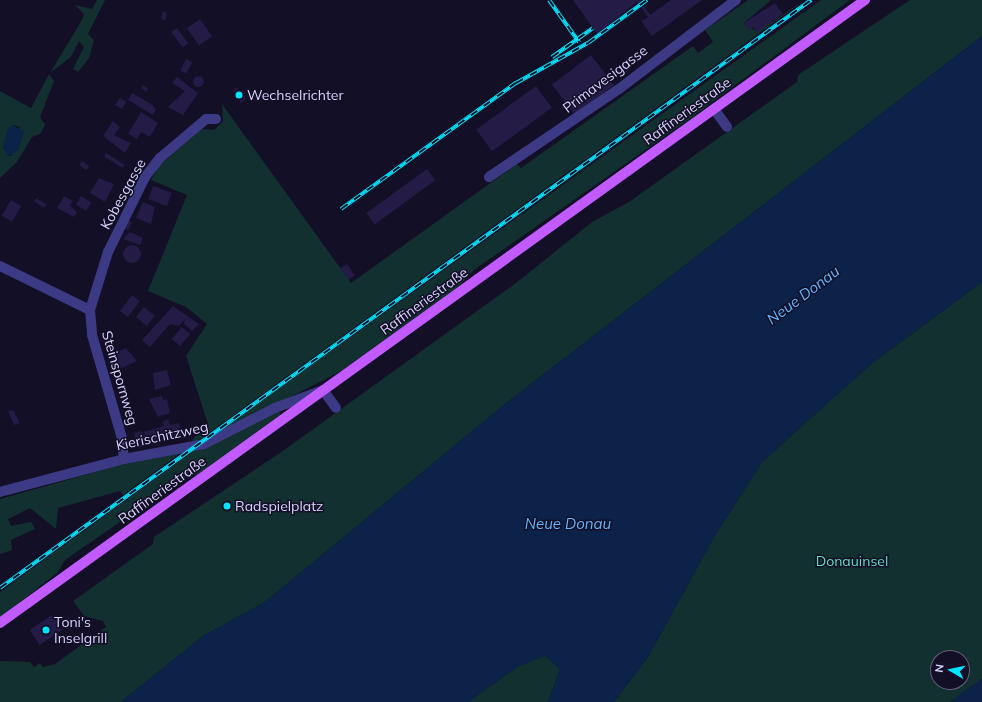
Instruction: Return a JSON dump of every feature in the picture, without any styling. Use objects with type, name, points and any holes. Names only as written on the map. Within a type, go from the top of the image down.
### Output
[{"type":"main road","name":"Raffineriestraße","points":[[0,624],[865,0]]},
{"type":"street","name":"Primavesigasse","points":[[489,177],[620,89],[736,0]]},
{"type":"street","points":[[714,109],[727,127]]},
{"type":"street","name":"Kobesgasse","points":[[90,310],[108,252],[145,177],[160,158],[206,119],[216,119]]},
{"type":"street","points":[[0,266],[90,310]]},
{"type":"street","name":"Steinspornweg","points":[[90,310],[92,335],[122,438],[124,458]]},
{"type":"street","points":[[323,390],[336,408]]},
{"type":"street","name":"Kierischitzweg","points":[[0,492],[124,458],[211,442],[275,408],[323,390]]},
{"type":"green space","points":[[97,0],[105,0],[88,34],[94,40],[89,58],[78,72],[73,69],[84,47],[79,41],[71,57],[50,73],[82,20],[84,14],[75,5],[92,9]]},
{"type":"green space","points":[[748,0],[771,0],[744,23],[757,32],[805,0],[195,443],[192,440],[208,424],[186,356],[207,324],[186,307],[148,291],[187,195],[151,180],[159,166],[202,129],[214,130],[223,121],[222,104],[351,283],[517,164],[521,168],[693,46],[698,53],[713,42],[705,30]]},
{"type":"green space","points":[[821,0],[850,0],[691,118],[474,270],[458,287],[339,372],[207,440]]},
{"type":"green space","points":[[910,0],[982,0],[982,36],[505,404],[265,602],[203,636],[121,702],[0,702],[0,661],[30,662],[34,667],[40,663],[43,667],[55,664],[106,627],[103,621],[84,616],[73,601],[153,544],[154,537],[280,453],[516,283],[592,222],[629,202],[797,82],[798,75]]},
{"type":"green space","points":[[49,74],[54,81],[40,117],[45,125],[40,134],[32,137],[17,162],[0,178],[0,91],[31,108]],"holes":[[[13,125],[20,127],[11,156],[8,156],[3,147]]]},
{"type":"green space","name":"Donauinsel","points":[[982,282],[982,679],[970,688],[970,650],[930,650],[930,690],[967,690],[950,702],[614,702],[648,657],[714,537],[762,462],[871,364]]},
{"type":"green space","points":[[281,411],[280,415],[198,474],[181,480],[65,560],[58,572],[0,618],[0,592],[196,449]]},
{"type":"green space","points":[[183,451],[123,495],[120,491],[58,508],[56,529],[30,508],[8,519],[11,526],[31,522],[35,529],[11,540],[12,550],[0,554],[0,499],[117,466]]},
{"type":"green space","points":[[545,655],[560,669],[548,702],[468,702],[517,667]]},
{"type":"water","name":"Neue Donau","points":[[982,36],[982,282],[871,364],[762,462],[714,537],[648,657],[614,702],[548,702],[560,669],[545,656],[517,667],[468,702],[121,702],[203,636],[265,602],[505,404]]},
{"type":"water","points":[[13,125],[24,132],[18,150],[8,156],[3,147],[8,129]]},
{"type":"water","points":[[982,679],[982,702],[950,702],[967,690],[970,690],[970,688]]},
{"type":"building","points":[[573,0],[640,0],[650,15],[671,0],[702,0],[652,36],[641,21],[648,17],[637,2],[597,34]]},
{"type":"building","points":[[775,3],[783,14],[757,33],[753,27],[749,30],[744,23]]},
{"type":"building","points":[[163,11],[167,13],[165,21],[161,18]]},
{"type":"building","points":[[200,19],[212,36],[199,45],[187,28]]},
{"type":"building","points":[[177,28],[188,43],[183,47],[171,32]]},
{"type":"building","points":[[591,55],[614,85],[575,115],[552,84]]},
{"type":"building","points":[[186,59],[192,62],[186,74],[180,71]]},
{"type":"building","points":[[196,76],[200,76],[202,77],[202,85],[196,86],[193,83],[193,79]]},
{"type":"building","points":[[177,77],[198,93],[183,115],[168,107],[185,91],[172,83]]},
{"type":"building","points":[[143,85],[148,88],[146,92],[141,88]]},
{"type":"building","points":[[536,86],[552,108],[492,151],[476,129]]},
{"type":"building","name":"Wechselrichter","points":[[237,87],[246,99],[241,103],[233,91]]},
{"type":"building","points":[[132,93],[153,105],[156,110],[153,115],[128,100]]},
{"type":"building","points":[[120,98],[126,102],[122,109],[115,105]]},
{"type":"building","points":[[141,112],[158,123],[150,137],[141,132],[137,139],[128,134]]},
{"type":"building","points":[[113,121],[120,127],[114,135],[131,143],[125,153],[103,136]]},
{"type":"building","points":[[106,153],[125,165],[123,168],[104,156]]},
{"type":"building","points":[[82,161],[89,166],[86,170],[79,165]]},
{"type":"building","points":[[427,169],[435,180],[375,224],[366,213]]},
{"type":"building","points":[[99,178],[114,184],[105,202],[90,193]]},
{"type":"building","points":[[153,186],[172,193],[167,206],[148,199]]},
{"type":"building","points":[[64,196],[73,201],[70,205],[77,213],[74,217],[57,208]]},
{"type":"building","points":[[81,196],[91,202],[86,211],[76,205]]},
{"type":"building","points":[[36,198],[46,204],[44,208],[34,201]]},
{"type":"building","points":[[11,200],[21,206],[12,222],[2,215]]},
{"type":"building","points":[[143,202],[155,207],[151,224],[136,218]]},
{"type":"building","points":[[127,220],[132,222],[128,230],[124,228]]},
{"type":"building","points":[[130,232],[143,238],[140,245],[123,239]]},
{"type":"building","points":[[128,245],[136,245],[141,250],[139,261],[136,263],[128,263],[123,258],[123,250]]},
{"type":"building","points":[[347,264],[355,276],[348,280],[340,268]]},
{"type":"building","points":[[132,295],[140,301],[128,317],[120,311]]},
{"type":"building","points":[[173,306],[199,324],[192,331],[184,324],[185,319],[179,326],[170,324],[150,347],[142,340]]},
{"type":"building","points":[[144,307],[155,316],[147,326],[136,317]]},
{"type":"building","points":[[182,327],[190,334],[180,346],[172,339]]},
{"type":"building","points":[[126,348],[137,361],[120,369],[113,354]]},
{"type":"building","points":[[167,370],[171,385],[155,390],[153,373]]},
{"type":"building","points":[[162,396],[163,400],[167,399],[170,413],[158,417],[149,399]]},
{"type":"building","points":[[13,410],[20,423],[14,425],[8,411]]},
{"type":"building","points":[[168,419],[170,425],[179,423],[183,436],[138,448],[134,433],[142,431],[146,438],[144,432],[164,426],[162,422]]},
{"type":"building","name":"Toni's Inselgrill","points":[[52,615],[62,630],[40,645],[30,630]]},
{"type":"railway","points":[[549,0],[579,42]]},
{"type":"railway","points":[[341,209],[516,83],[588,43],[647,0]]},
{"type":"railway","points":[[0,588],[811,0]]},
{"type":"railway","points":[[552,57],[593,28]]},
{"type":"place","name":"Wechselrichter","points":[[239,95]]},
{"type":"place","name":"Radspielplatz","points":[[227,506]]},
{"type":"place","name":"Toni's Inselgrill","points":[[46,630]]}]
